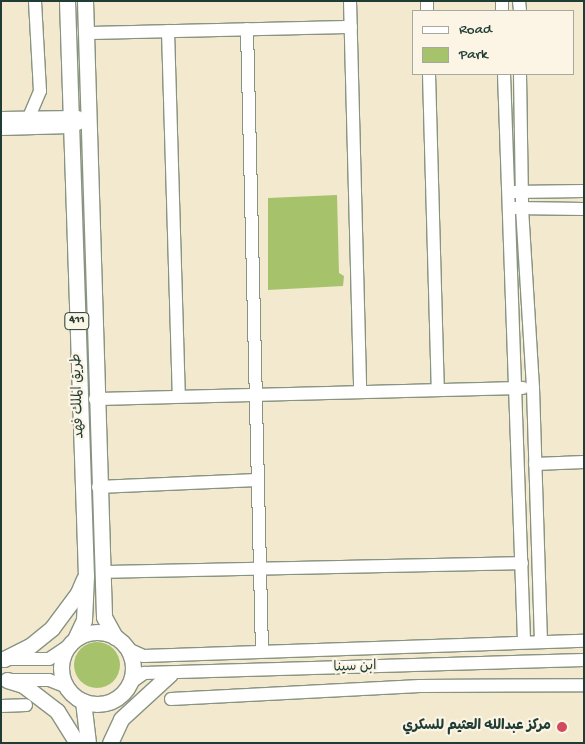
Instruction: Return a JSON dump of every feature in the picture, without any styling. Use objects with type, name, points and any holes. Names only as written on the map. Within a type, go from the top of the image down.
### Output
[{"type":"main road","name":"طريق الملك فهد","points":[[67,1],[86,576],[84,620],[71,643]]},
{"type":"main road","name":"طريق الملك فهد","points":[[85,1],[95,399],[104,617],[115,637]]},
{"type":"main road","points":[[2,659],[30,646],[52,628],[78,593],[86,576]]},
{"type":"main road","points":[[71,643],[95,632],[115,637]]},
{"type":"main road","name":"411","points":[[115,637],[128,649]]},
{"type":"main road","name":"411","points":[[67,687],[61,667],[71,643]]},
{"type":"main road","points":[[109,743],[110,713],[116,698],[129,684],[132,660],[128,649]]},
{"type":"main road","points":[[109,743],[121,719],[170,674]]},
{"type":"main road","points":[[4,680],[23,685],[57,711],[77,743]]},
{"type":"main road","points":[[67,687],[83,700],[100,703],[116,698]]},
{"type":"main road","points":[[83,700],[88,743]]},
{"type":"street","points":[[29,117],[40,91],[35,1]]},
{"type":"street","points":[[350,1],[360,392]]},
{"type":"street","points":[[86,33],[351,27]]},
{"type":"street","points":[[247,29],[262,651]]},
{"type":"street","points":[[168,31],[179,396]]},
{"type":"street","points":[[429,75],[438,390]]},
{"type":"street","points":[[504,75],[524,642]]},
{"type":"street","points":[[520,75],[522,208],[533,388],[541,642]]},
{"type":"street","points":[[1,118],[29,117],[71,121]]},
{"type":"street","points":[[1,129],[88,119]]},
{"type":"street","points":[[507,192],[584,191]]},
{"type":"street","points":[[508,209],[584,209]]},
{"type":"street","points":[[95,399],[533,388]]},
{"type":"street","points":[[535,464],[584,462]]},
{"type":"street","points":[[98,487],[257,480]]},
{"type":"street","points":[[102,572],[260,567],[522,563]]},
{"type":"street","name":"ابن سينا","points":[[128,649],[144,656],[584,641]]},
{"type":"street","points":[[2,659],[49,659],[71,643]]},
{"type":"street","name":"ابن سينا","points":[[129,684],[144,673],[170,674],[584,660]]},
{"type":"street","points":[[4,680],[49,680],[67,687]]},
{"type":"street","points":[[171,699],[420,686],[584,685]]},
{"type":"street","points":[[1,706],[26,705]]},
{"type":"green space","points":[[337,195],[339,273],[344,276],[343,286],[268,290],[268,198]]},
{"type":"green space","points":[[97,642],[110,646],[116,652],[120,665],[116,678],[110,684],[97,688],[84,684],[78,678],[74,665],[78,652],[84,646]]},
{"type":"place","name":"مركز عبدالله العثيم للسكري","points":[[562,727]]}]
